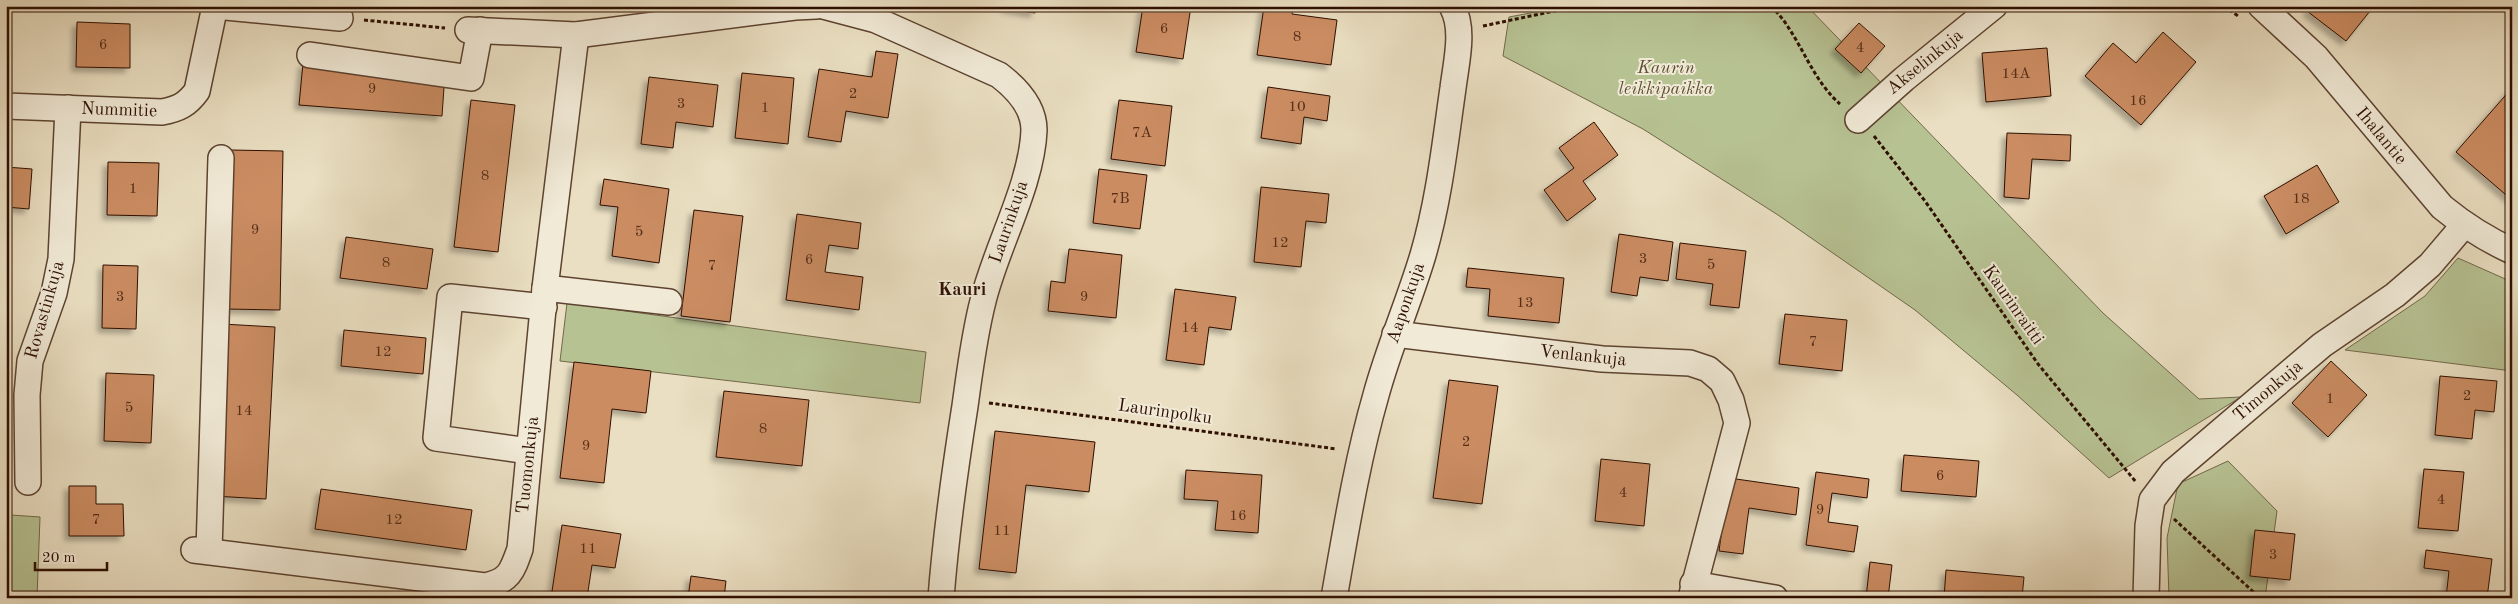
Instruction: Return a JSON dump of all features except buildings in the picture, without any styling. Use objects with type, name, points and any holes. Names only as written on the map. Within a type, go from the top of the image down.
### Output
[{"type":"street","points":[[215,6],[340,18]]},
{"type":"street","name":"Nummitie","points":[[6,106],[162,112],[177,109],[189,102],[197,91],[202,76],[215,6]]},
{"type":"street","points":[[310,55],[471,78],[474,30],[576,35],[795,6],[816,6]]},
{"type":"street","name":"Laurinkuja","points":[[823,6],[876,20],[999,75],[1016,88],[1028,105],[1034,128],[1030,155],[983,299],[974,341],[953,480],[941,598]]},
{"type":"street","name":"Aaponkuja","points":[[1334,598],[1361,452],[1376,394],[1422,255],[1434,211],[1442,169],[1458,31],[1452,6]]},
{"type":"street","name":"Akselinkuja","points":[[1858,120],[1904,79],[1994,6]]},
{"type":"street","name":"Ihalantie","points":[[2261,6],[2316,57],[2442,207],[2464,225],[2489,241],[2512,251]]},
{"type":"street","name":"Tuomonkuja","points":[[221,158],[202,550],[485,586],[498,583],[508,576],[520,549],[544,297],[576,35]]},
{"type":"street","name":"Rovastinkuja","points":[[28,482],[27,395],[30,362],[54,293],[61,259],[68,108]]},
{"type":"street","name":"Timonkuja","points":[[2146,598],[2148,526],[2152,500],[2174,472],[2315,351],[2395,295],[2430,265],[2464,225]]},
{"type":"street","points":[[529,451],[436,438],[450,297],[544,297],[669,302]]},
{"type":"street","name":"Venlankuja","points":[[1395,334],[1602,359],[1690,364],[1708,370],[1722,381],[1731,400],[1737,423],[1692,591]]},
{"type":"street","points":[[1692,591],[1775,598]]},
{"type":"path","points":[[1458,31],[1578,6]]},
{"type":"path","name":"Kaurinraitti","points":[[1771,6],[1784,23],[1820,84],[1886,150],[1925,201],[2038,364],[2106,449],[2152,500],[2260,598]]},
{"type":"path","points":[[340,18],[474,30]]},
{"type":"path","name":"Laurinpolku","points":[[966,400],[1361,452]]},
{"type":"green space","name":"Kaurin leikkipaikka","points":[[1567,6],[1807,6],[2103,313],[2199,399],[2241,397],[2109,478],[2017,395],[1915,310],[1778,215],[1643,129],[1503,56],[1509,17]]},
{"type":"green space","points":[[2458,258],[2512,282],[2512,371],[2345,350],[2425,296]]},
{"type":"green space","points":[[567,303],[926,352],[920,403],[560,361]]},
{"type":"green space","points":[[2228,461],[2277,511],[2265,598],[2169,598],[2167,538],[2178,484]]},
{"type":"green space","points":[[11,515],[40,517],[37,598],[8,598]]},
{"type":"district","name":"Kauri","points":[[962,290]]}]
